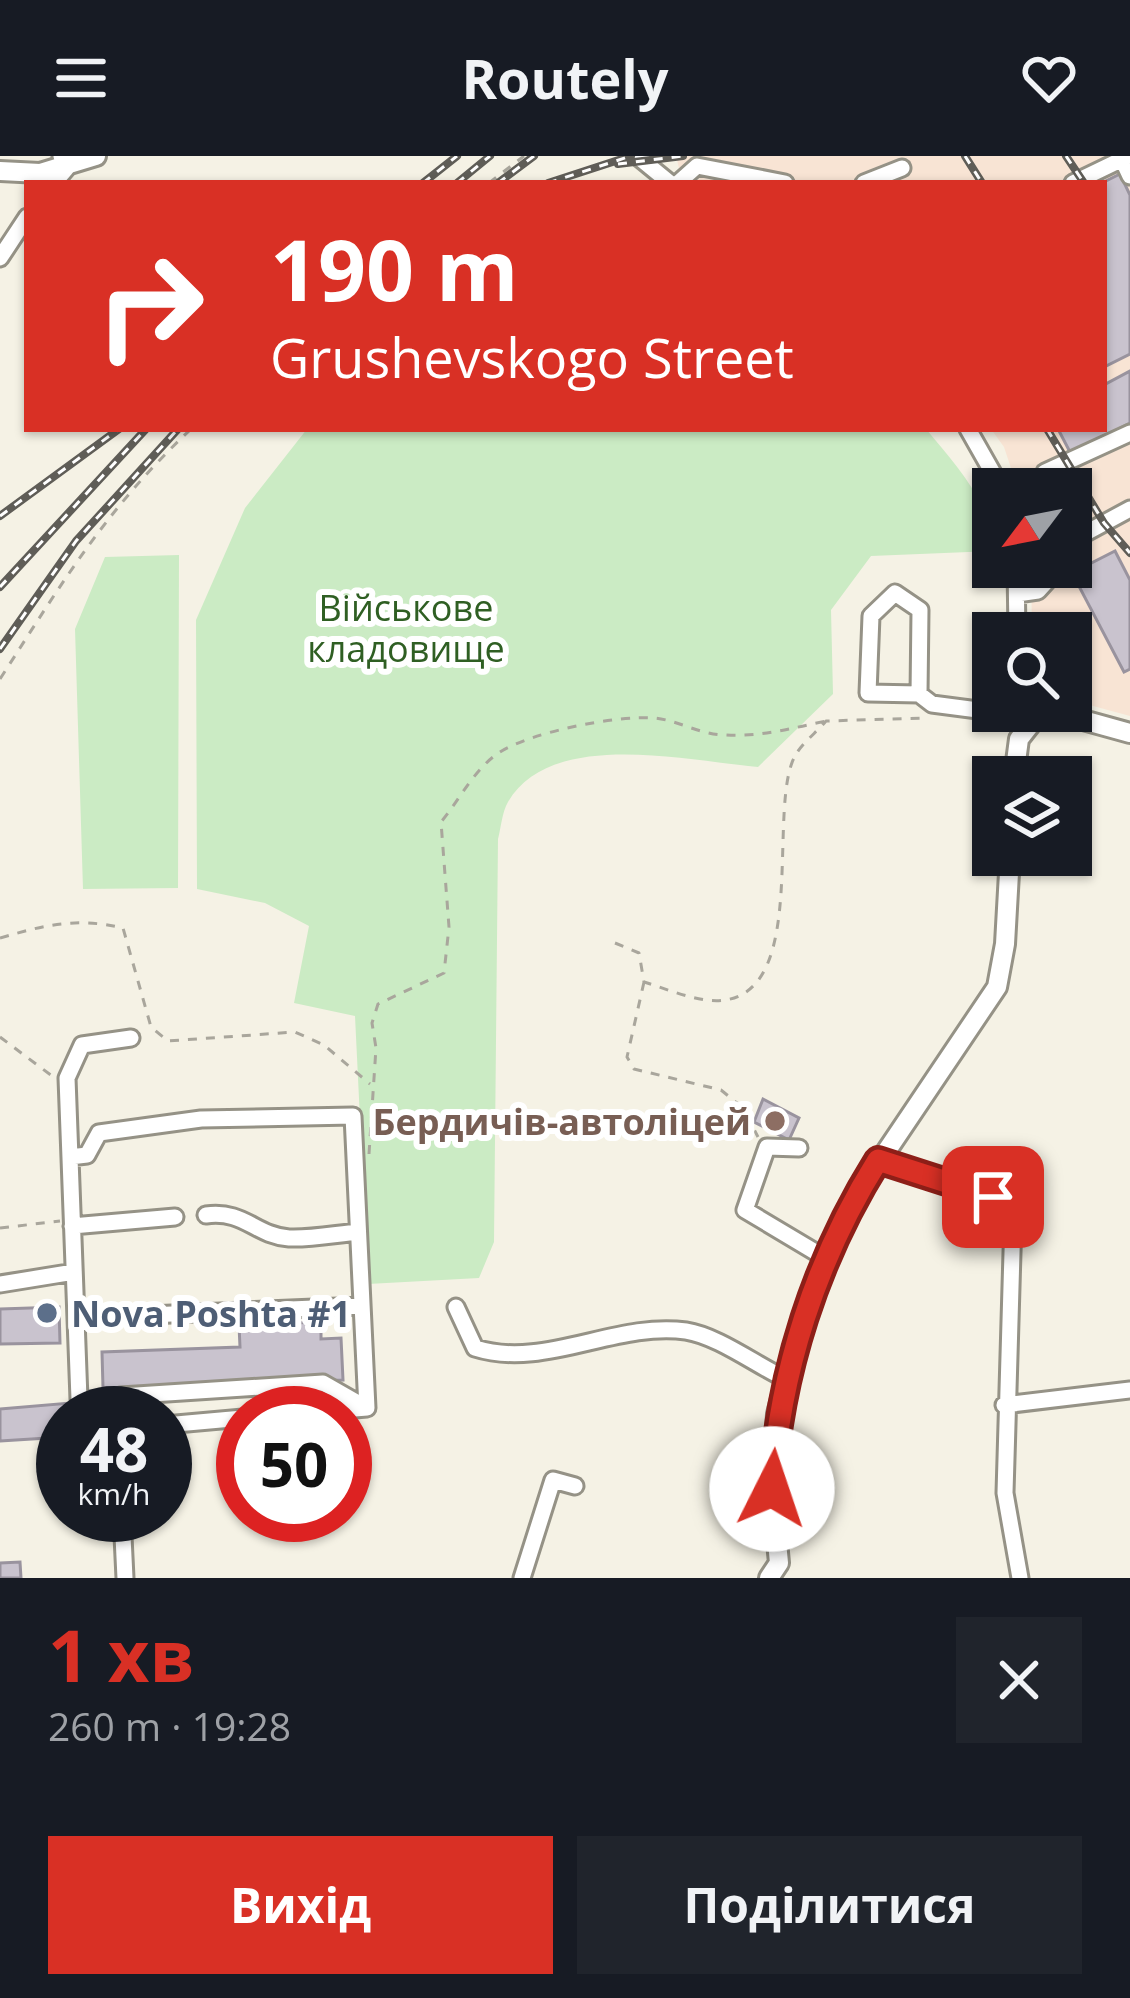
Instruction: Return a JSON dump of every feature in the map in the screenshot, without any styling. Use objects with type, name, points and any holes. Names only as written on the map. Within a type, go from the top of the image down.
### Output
[{"type":"main road","points":[[14,177],[61,169],[96,156]]},
{"type":"main road","points":[[1092,722],[1130,733]]},
{"type":"main road","points":[[1015,756],[1022,732]]},
{"type":"main road","points":[[776,1573],[772,1489],[776,1414],[786,1379],[827,1259],[878,1160],[975,1026],[997,987],[1009,876]]},
{"type":"street","points":[[637,156],[670,180]]},
{"type":"street","points":[[1079,180],[1126,158],[1130,176]]},
{"type":"street","points":[[678,180],[697,166],[769,180]]},
{"type":"street","points":[[872,180],[902,169]]},
{"type":"street","points":[[0,228],[23,223]]},
{"type":"street","points":[[0,258],[23,223]]},
{"type":"street","points":[[970,432],[990,468]]},
{"type":"street","points":[[1055,468],[1130,433]]},
{"type":"street","points":[[1092,530],[1130,509]]},
{"type":"street","points":[[1017,588],[1017,612]]},
{"type":"street","points":[[1017,594],[1041,588]]},
{"type":"street","points":[[919,694],[920,610],[895,593],[871,616],[868,693],[919,694],[932,704],[972,708]]},
{"type":"street","points":[[1016,732],[1016,748]]},
{"type":"street","points":[[79,1386],[67,1078],[82,1045],[130,1038]]},
{"type":"street","points":[[70,1157],[87,1154],[99,1133],[119,1130],[201,1119],[353,1116],[366,1386]]},
{"type":"street","points":[[799,1148],[767,1147],[745,1210],[827,1259]]},
{"type":"street","points":[[878,1160],[993,1197],[1013,1219],[1005,1493],[1021,1578]]},
{"type":"street","points":[[206,1214],[233,1212],[265,1232],[289,1238],[358,1232]]},
{"type":"street","points":[[72,1226],[176,1217]]},
{"type":"street","points":[[0,1284],[74,1272]]},
{"type":"street","points":[[76,1318],[362,1306]]},
{"type":"street","points":[[456,1307],[475,1348],[489,1352],[529,1352],[650,1329],[691,1331],[786,1379]]},
{"type":"street","points":[[276,1386],[328,1386]]},
{"type":"street","points":[[1004,1405],[1130,1390]]},
{"type":"street","points":[[522,1578],[553,1480],[574,1486]]},
{"type":"street","points":[[123,1542],[125,1578]]},
{"type":"path","points":[[493,180],[524,156]]},
{"type":"path","points":[[0,679],[72,561],[136,483],[187,432]]},
{"type":"path","points":[[368,1168],[376,1048],[372,1023],[378,1004],[444,973],[449,927],[441,822],[479,769],[502,750],[565,730],[621,720],[656,718],[718,735],[751,736],[826,721],[928,718]]},
{"type":"path","points":[[644,982],[719,1002],[737,998],[763,971],[777,930],[794,758],[826,721]]},
{"type":"path","points":[[0,938],[42,922],[92,921],[123,928],[151,1027],[168,1041],[295,1032],[323,1045],[372,1085]]},
{"type":"path","points":[[615,944],[639,953],[644,982],[627,1057],[634,1069],[721,1090],[743,1108],[747,1125],[767,1147]]},
{"type":"path","points":[[0,1037],[45,1067],[68,1096]]},
{"type":"path","points":[[0,1228],[54,1219],[72,1226]]},
{"type":"shaded area","points":[[676,156],[1130,156],[1130,716],[1092,706],[1092,612],[1032,612],[1031,588],[1092,588],[1092,468],[1011,468],[993,432],[1107,432],[1107,180],[698,180],[679,168]]},
{"type":"green space","name":"Військове кладовище","points":[[305,432],[929,432],[972,489],[972,552],[871,556],[831,610],[833,694],[758,767],[659,756],[588,757],[555,764],[528,779],[508,802],[498,839],[494,1242],[479,1278],[368,1284],[355,1016],[294,1003],[309,926],[265,903],[197,889],[196,620],[245,508]]},
{"type":"green space","points":[[179,555],[178,888],[83,889],[75,629],[105,557]]},
{"type":"building","points":[[1120,174],[1130,195],[1130,354],[1107,366],[1107,180]]},
{"type":"building","points":[[1130,371],[1130,423],[1071,454],[1060,432],[1107,432],[1107,383]]},
{"type":"building","points":[[1115,551],[1130,580],[1130,669],[1124,672],[1080,588],[1092,588],[1092,563]]},
{"type":"building","points":[[763,1099],[799,1118],[789,1140],[754,1122]]},
{"type":"building","points":[[59,1307],[60,1343],[0,1344],[0,1309]]},
{"type":"building","points":[[321,1322],[321,1339],[341,1338],[343,1380],[103,1386],[102,1352],[240,1347],[239,1325]]},
{"type":"building","points":[[36,1406],[36,1439],[0,1441],[0,1409]]},
{"type":"building","points":[[20,1562],[21,1578],[0,1578],[0,1563]]},
{"type":"railway","points":[[427,180],[457,156]]},
{"type":"railway","points":[[461,180],[490,156]]},
{"type":"railway","points":[[502,180],[534,156]]},
{"type":"railway","points":[[557,180],[631,156]]},
{"type":"railway","points":[[618,164],[683,156]]},
{"type":"railway","points":[[965,156],[980,180]]},
{"type":"railway","points":[[1066,156],[1082,180]]},
{"type":"railway","points":[[0,516],[115,432]]},
{"type":"railway","points":[[0,587],[143,432]]},
{"type":"railway","points":[[0,649],[76,541],[175,432]]},
{"type":"railway","points":[[1049,432],[1104,523],[1130,553]]},
{"type":"place","name":"Бердичів-автоліцей","points":[[775,1121]]},
{"type":"place","name":"Nova Poshta #1","points":[[47,1313]]},
{"type":"route","points":[[772,1489],[776,1414],[790,1364],[831,1248],[878,1160],[993,1197]]}]
